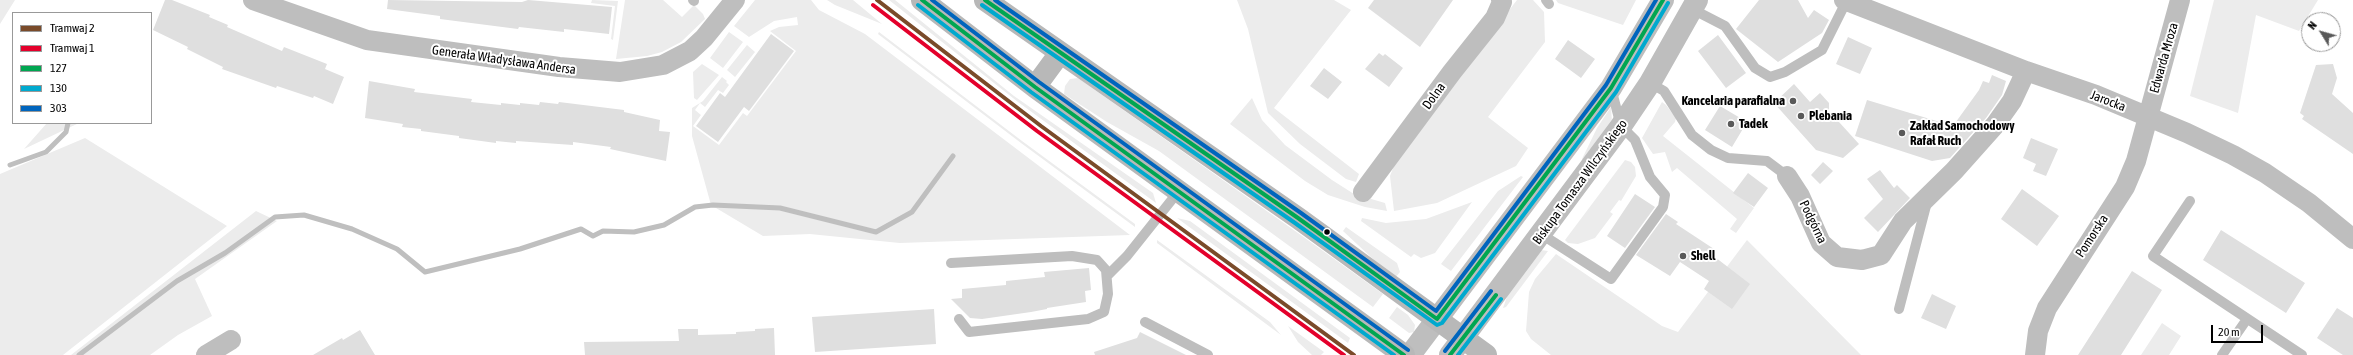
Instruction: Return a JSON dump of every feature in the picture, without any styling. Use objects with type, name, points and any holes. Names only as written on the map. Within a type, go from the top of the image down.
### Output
[{"type":"main road","points":[[922,0],[1035,87],[1404,355]]},
{"type":"main road","points":[[986,0],[1298,218],[1486,355]]},
{"type":"main road","points":[[1035,87],[1060,53]]},
{"type":"street","name":"Generała Władysława Andersa","points":[[253,0],[367,40],[559,67],[620,72],[663,65],[690,51],[704,38],[735,0]]},
{"type":"street","name":"Dolna","points":[[1363,192],[1452,72],[1495,18],[1501,0]]},
{"type":"street","points":[[1410,355],[1611,88],[1663,0]]},
{"type":"street","name":"Jarocka","points":[[1846,0],[2026,71],[2096,95],[2147,116],[2233,155],[2264,173],[2309,203],[2353,239]]},
{"type":"street","name":"Edwarda Mroza","points":[[2147,116],[2180,0]]},
{"type":"street","name":"Biskupa Tomasza Wilczyńskiego","points":[[1450,355],[1542,234],[1621,126],[1650,83],[1694,4]]},
{"type":"street","name":"Podgórna","points":[[1787,176],[1800,196],[1821,244],[1837,257],[1862,260],[1881,255],[1903,221],[1954,171],[1995,125],[2012,101],[2026,71]]},
{"type":"street","name":"Pomorska","points":[[2035,355],[2038,331],[2047,308],[2125,187],[2143,142],[2147,116]]},
{"type":"street","points":[[206,355],[231,340]]},
{"type":"lane","points":[[1694,4],[1725,26],[1755,68],[1770,77],[1785,72],[1822,50],[1846,0]]},
{"type":"lane","name":"Podgórna","points":[[1650,83],[1664,91],[1692,135],[1711,150],[1728,158],[1767,161],[1787,176]]},
{"type":"lane","points":[[1542,234],[1611,279],[1663,207],[1665,195],[1650,177],[1634,140],[1621,126],[1611,88]]},
{"type":"lane","points":[[1107,276],[1127,256],[1178,192]]},
{"type":"lane","points":[[1899,309],[1930,193]]},
{"type":"lane","points":[[2190,201],[2153,256],[2302,355]]},
{"type":"lane","points":[[951,263],[1072,256],[1097,260],[1106,270],[1107,276],[1108,294],[1104,312],[1088,319],[969,332],[959,319]]},
{"type":"lane","points":[[2222,355],[2247,319]]},
{"type":"lane","points":[[1145,322],[1208,355]]},
{"type":"shaded area","points":[[0,0],[15,0],[0,24]]},
{"type":"shaded area","points":[[592,0],[618,1],[613,40],[611,39],[615,6],[591,3]]},
{"type":"shaded area","points":[[625,0],[663,0],[682,17],[694,5],[703,14],[705,19],[681,42],[662,52],[647,56],[616,59]]},
{"type":"shaded area","points":[[755,0],[811,0],[819,10],[865,34],[1130,235],[900,243],[810,234],[763,236],[711,205],[692,136],[692,108],[703,101],[722,77],[727,81],[726,82],[729,85],[723,93],[718,90],[705,107],[700,103],[695,110],[701,115],[693,126],[719,145],[743,113],[747,116],[796,51],[770,31],[779,27],[798,25],[797,17],[774,21],[749,37],[734,26]]},
{"type":"shaded area","points":[[827,0],[853,0],[882,24],[835,5]]},
{"type":"shaded area","points":[[889,0],[895,0],[1014,96],[1153,193],[1156,203],[1018,102]]},
{"type":"shaded area","points":[[1237,0],[1334,0],[1351,10],[1274,108],[1359,174],[1356,182],[1346,179],[1300,144],[1268,113],[1248,29]]},
{"type":"shaded area","points":[[1517,0],[1533,0],[1544,12],[1545,42],[1488,117],[1528,148],[1516,166],[1437,203],[1394,211],[1390,176],[1399,153]]},
{"type":"shaded area","points":[[1556,0],[1636,0],[1623,25],[1558,3]]},
{"type":"shaded area","points":[[2214,0],[2318,0],[2311,12],[2301,12],[2301,28],[2299,31],[2256,15],[2238,113],[2190,96]]},
{"type":"shaded area","points":[[729,32],[743,42],[723,68],[710,58]]},
{"type":"shaded area","points":[[879,32],[1022,141],[1135,224],[1135,227],[1021,143],[878,34]]},
{"type":"shaded area","points":[[747,45],[755,52],[735,77],[727,70]]},
{"type":"shaded area","points":[[702,64],[719,75],[697,100],[694,98],[693,72]]},
{"type":"shaded area","points":[[1078,78],[1383,294],[1373,307],[1159,151],[1107,122],[1064,94],[1065,86],[1070,79]]},
{"type":"shaded area","points":[[1252,98],[1262,120],[1285,145],[1332,180],[1354,194],[1385,203],[1387,211],[1365,207],[1328,195],[1305,181],[1230,124]]},
{"type":"shaded area","points":[[1662,102],[1676,118],[1675,122],[1663,136],[1754,208],[1736,233],[1730,229],[1737,219],[1677,168],[1672,172],[1665,152],[1653,154],[1642,138]]},
{"type":"shaded area","points":[[1611,107],[1612,122],[1583,160],[1582,159],[1597,128]]},
{"type":"shaded area","points":[[46,124],[77,124],[24,149]]},
{"type":"shaded area","points":[[85,138],[227,226],[63,355],[0,355],[0,174]]},
{"type":"shaded area","points":[[1625,160],[1631,162],[1635,167],[1636,176],[1621,201],[1619,200],[1610,212],[1613,214],[1595,238],[1578,244],[1568,243],[1565,240]]},
{"type":"shaded area","points":[[1521,176],[1523,177],[1451,271],[1441,264],[1498,191]]},
{"type":"shaded area","points":[[1472,202],[1435,253],[1421,258],[1414,254],[1411,257],[1361,221],[1362,218],[1386,223],[1426,219]]},
{"type":"shaded area","points":[[256,211],[277,221],[195,279],[212,316],[178,335],[150,355],[71,355]]},
{"type":"shaded area","points":[[1177,218],[1190,221],[1350,338],[1348,343]]},
{"type":"shaded area","points":[[1346,227],[1397,263],[1400,272],[1395,278],[1343,231]]},
{"type":"shaded area","points":[[1157,240],[1270,322],[1281,335],[1157,243]]},
{"type":"shaded area","points":[[1747,240],[1861,355],[1551,355],[1531,339],[1526,331],[1529,292],[1535,279],[1556,254],[1662,326],[1678,332]]},
{"type":"shaded area","points":[[1541,250],[1548,251],[1506,307],[1503,308],[1508,294]]},
{"type":"shaded area","points":[[1397,307],[1408,315],[1415,325],[1414,332],[1409,333],[1389,318]]},
{"type":"shaded area","points":[[2162,323],[2181,336],[2169,355],[2141,355]]},
{"type":"shaded area","points":[[1288,326],[1324,352],[1321,355],[1312,355],[1298,342]]},
{"type":"building","points":[[165,0],[172,0],[210,15],[209,17],[228,25],[227,27],[282,51],[284,47],[327,64],[325,69],[344,77],[333,104],[314,96],[313,98],[277,86],[276,88],[222,69],[223,67],[187,49],[188,47],[153,30]]},
{"type":"building","points":[[388,0],[522,2],[528,0],[612,7],[609,34],[564,29],[564,32],[519,27],[518,29],[440,19],[440,16],[387,9]]},
{"type":"building","points":[[1374,0],[1453,0],[1420,47],[1368,8]]},
{"type":"building","points":[[1759,0],[1798,0],[1808,18],[1814,10],[1829,20],[1822,33],[1778,62],[1736,29]]},
{"type":"building","points":[[771,34],[794,51],[749,111],[744,107],[718,142],[696,126],[720,93],[725,97]]},
{"type":"building","points":[[1718,35],[1746,73],[1726,88],[1698,51]]},
{"type":"building","points":[[1848,37],[1872,48],[1860,74],[1836,64]]},
{"type":"building","points":[[1568,40],[1595,59],[1581,78],[1555,59]]},
{"type":"building","points":[[1379,53],[1383,56],[1385,54],[1403,68],[1389,87],[1365,69]]},
{"type":"building","points":[[2333,64],[2337,78],[2332,94],[2353,113],[2353,154],[2302,119],[2304,116],[2300,113],[2316,65]]},
{"type":"building","points":[[1324,68],[1342,82],[1328,99],[1310,86]]},
{"type":"building","points":[[1992,75],[2006,81],[2002,95],[1986,118],[1950,158],[1932,161],[1855,136],[1867,100],[1953,126],[1979,90],[1983,81],[1989,83]]},
{"type":"building","points":[[369,81],[415,89],[414,92],[472,99],[471,102],[501,105],[501,103],[520,105],[520,103],[539,105],[540,102],[558,104],[559,102],[624,110],[624,112],[660,120],[659,131],[670,132],[666,161],[610,149],[611,147],[573,142],[573,145],[516,141],[516,143],[496,141],[496,143],[459,138],[459,136],[402,127],[403,124],[365,118]]},
{"type":"building","name":"Plebania","points":[[1794,84],[1810,102],[1820,93],[1829,103],[1829,111],[1859,144],[1843,158],[1816,150],[1774,103]]},
{"type":"building","name":"Tadek","points":[[1720,106],[1747,122],[1732,147],[1705,130]]},
{"type":"building","points":[[2031,138],[2058,149],[2046,176],[2033,171],[2036,164],[2023,158]]},
{"type":"building","points":[[1823,162],[1833,171],[1820,184],[1811,175]]},
{"type":"building","points":[[1880,170],[1894,188],[1897,185],[1910,198],[1878,232],[1864,218],[1883,199],[1867,179]]},
{"type":"building","points":[[1748,173],[1768,188],[1754,207],[1733,193]]},
{"type":"building","points":[[2022,189],[2059,216],[2037,246],[2001,219]]},
{"type":"building","points":[[1635,194],[1655,207],[1625,248],[1607,236]]},
{"type":"building","points":[[1666,214],[1678,222],[1676,224],[1714,249],[1711,254],[1750,284],[1732,309],[1704,289],[1709,281],[1680,262],[1670,276],[1636,255]]},
{"type":"building","points":[[2221,230],[2305,283],[2286,313],[2203,260]]},
{"type":"building","points":[[1089,268],[1091,290],[1085,291],[1086,302],[982,319],[970,318],[951,299],[962,298],[962,289],[1006,285],[1006,281],[1045,277],[1044,272]]},
{"type":"building","points":[[2132,271],[2162,290],[2121,355],[2078,355]]},
{"type":"building","points":[[1932,294],[1956,306],[1946,329],[1921,318]]},
{"type":"building","points":[[2337,308],[2353,318],[2353,355],[2343,355],[2317,338]]},
{"type":"building","points":[[934,309],[936,344],[815,352],[812,317]]},
{"type":"building","points":[[774,328],[775,355],[585,355],[584,342],[679,341],[678,329],[698,329],[698,335],[736,334],[736,332],[755,331],[755,329]]},
{"type":"building","points":[[360,330],[375,355],[313,355],[342,338],[343,340]]},
{"type":"building","points":[[1140,332],[1186,355],[1095,355],[1094,352],[1137,338]]},
{"type":"waterway","points":[[10,165],[46,152],[66,132],[68,124]]},
{"type":"waterway","points":[[79,355],[177,281],[225,253],[275,217],[304,215],[352,229],[397,249],[425,272],[520,249],[581,229],[593,236],[603,231],[634,232],[664,225],[695,207],[713,205],[780,208],[876,232],[912,212],[953,156]]},
{"type":"tram line","name":"2","points":[[877,0],[1041,126],[1354,355]]},
{"type":"tram line","name":"1","points":[[873,5],[1037,131],[1344,355]]},
{"type":"transit line","name":"127","points":[[922,0],[1035,87],[1404,355]]},
{"type":"transit line","name":"303","points":[[932,0],[1039,82],[1408,350]]},
{"type":"transit line","name":"127","points":[[985,0],[1298,218],[1437,319],[1611,88],[1663,0]]},
{"type":"transit line","name":"303","points":[[995,0],[1301,213],[1436,311],[1606,85],[1656,0]]},
{"type":"transit line","name":"130","points":[[982,5],[1295,223],[1437,325],[1442,323],[1616,92],[1668,3]]},
{"type":"transit line","name":"130","points":[[918,5],[1031,92],[1394,355]]},
{"type":"transit line","name":"303","points":[[1445,351],[1491,291]]},
{"type":"transit line","name":"127","points":[[1450,355],[1496,295]]},
{"type":"transit line","name":"130","points":[[1458,355],[1501,299]]},
{"type":"place","name":"Kancelaria parafialna","points":[[1793,101]]},
{"type":"place","name":"Plebania","points":[[1801,116]]},
{"type":"place","name":"Tadek","points":[[1731,124]]},
{"type":"place","name":"Zakład Samochodowy Rafał Ruch","points":[[1902,133]]},
{"type":"place","name":"Shell","points":[[1683,256]]}]
